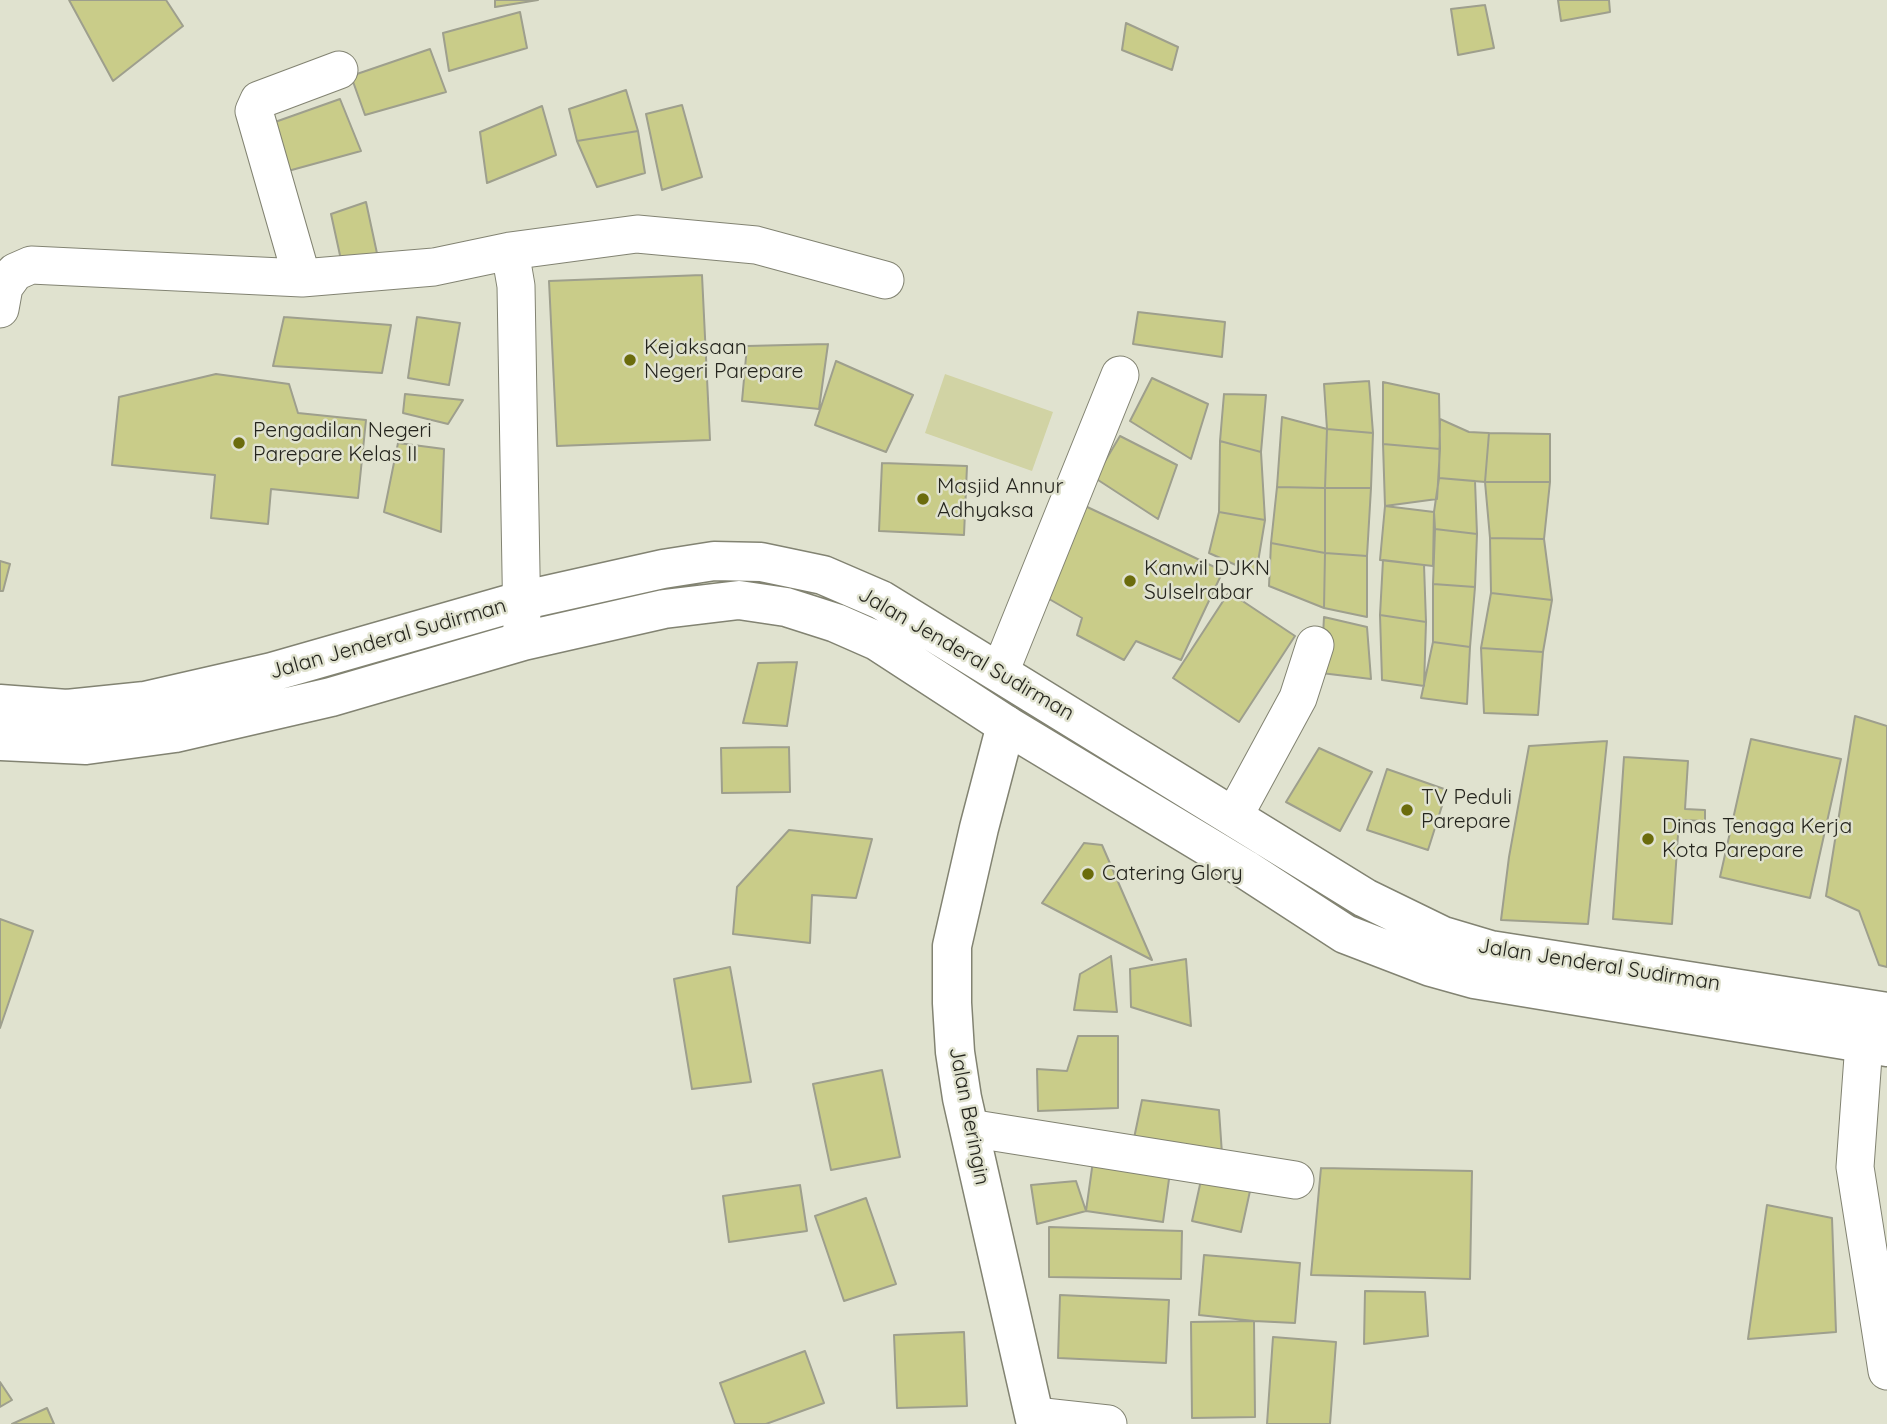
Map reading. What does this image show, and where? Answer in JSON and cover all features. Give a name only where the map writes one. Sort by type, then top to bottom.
[{"type":"main road","name":"Jalan Jenderal Sudirman","points":[[1,722],[67,709],[145,701],[272,672],[520,601],[663,569],[714,561],[761,562],[823,575],[881,600],[1365,898],[1474,979],[1876,1045]]},
{"type":"main road","name":"Jalan Jenderal Sudirman","points":[[1,722],[86,745],[175,733],[331,697],[523,641],[664,609],[738,600],[786,607],[836,623],[877,641],[1006,725],[1245,869],[1345,934],[1437,951],[1490,950],[1887,1012]]},
{"type":"main road","name":"Jalan Beringin","points":[[1008,677],[1006,725],[979,828],[953,946],[952,1003],[955,1052],[969,1128],[1036,1420]]},
{"type":"street","points":[[302,278],[254,111],[259,100],[339,70]]},
{"type":"street","points":[[0,309],[4,287],[15,272],[31,265],[302,278],[434,267],[510,251],[637,234],[756,244],[885,281]]},
{"type":"street","points":[[510,251],[516,286],[520,601],[523,641]]},
{"type":"street","points":[[1008,677],[1120,375]]},
{"type":"street","points":[[1234,816],[1298,698],[1315,645]]},
{"type":"street","points":[[1876,1045],[1855,1167],[1887,1371]]},
{"type":"street","points":[[969,1128],[1295,1180]]},
{"type":"street","points":[[1036,1420],[1108,1424]]},
{"type":"green space","points":[[945,374],[1053,412],[1032,471],[925,433]]},
{"type":"building","points":[[69,0],[166,0],[183,26],[113,81]]},
{"type":"building","points":[[495,0],[538,0],[495,7]]},
{"type":"building","points":[[1558,0],[1609,0],[1610,12],[1561,21]]},
{"type":"building","points":[[1485,5],[1494,48],[1458,55],[1451,9]]},
{"type":"building","points":[[520,12],[527,48],[449,71],[443,33]]},
{"type":"building","points":[[1126,23],[1178,47],[1172,70],[1122,50]]},
{"type":"building","points":[[430,49],[446,92],[365,115],[351,76]]},
{"type":"building","points":[[626,90],[638,131],[577,141],[569,109]]},
{"type":"building","points":[[340,99],[361,151],[288,171],[275,122]]},
{"type":"building","points":[[682,105],[702,177],[662,190],[646,114]]},
{"type":"building","points":[[542,106],[556,155],[487,183],[480,132]]},
{"type":"building","points":[[638,131],[645,173],[597,187],[577,141]]},
{"type":"building","points":[[366,202],[378,258],[343,269],[331,214]]},
{"type":"building","name":"Kejaksaan Negeri Parepare","points":[[702,275],[710,440],[557,446],[549,281]]},
{"type":"building","points":[[1138,312],[1225,322],[1222,357],[1133,344]]},
{"type":"building","points":[[284,317],[391,325],[382,373],[273,366]]},
{"type":"building","points":[[417,317],[460,323],[449,385],[408,378]]},
{"type":"building","points":[[828,344],[819,409],[742,401],[747,346]]},
{"type":"building","points":[[836,361],[913,395],[886,452],[815,425]]},
{"type":"building","name":"Pengadilan Negeri Parepare Kelas II","points":[[216,374],[289,384],[298,413],[366,420],[358,498],[271,489],[268,524],[211,518],[215,475],[112,465],[119,397]]},
{"type":"building","points":[[1152,378],[1208,404],[1191,459],[1130,421]]},
{"type":"building","points":[[1369,381],[1373,433],[1327,429],[1324,384]]},
{"type":"building","points":[[1383,382],[1439,394],[1440,449],[1383,444]]},
{"type":"building","points":[[405,394],[463,400],[448,424],[403,413]]},
{"type":"building","points":[[1224,394],[1266,395],[1261,452],[1220,441]]},
{"type":"building","points":[[1282,417],[1327,429],[1325,488],[1277,487]]},
{"type":"building","points":[[1440,419],[1469,432],[1489,433],[1485,482],[1439,478]]},
{"type":"building","points":[[1327,429],[1373,433],[1371,488],[1325,488]]},
{"type":"building","points":[[1489,433],[1550,434],[1550,482],[1485,482]]},
{"type":"building","points":[[1120,436],[1177,465],[1158,519],[1095,478]]},
{"type":"building","points":[[1220,441],[1261,452],[1265,520],[1219,512]]},
{"type":"building","points":[[398,443],[444,449],[441,532],[384,512]]},
{"type":"building","points":[[1383,444],[1440,449],[1437,499],[1385,506]]},
{"type":"building","name":"Masjid Annur Adhyaksa","points":[[882,463],[967,466],[964,535],[879,531]]},
{"type":"building","points":[[1439,478],[1475,481],[1477,534],[1435,529],[1434,512]]},
{"type":"building","points":[[1485,482],[1550,482],[1544,539],[1490,538]]},
{"type":"building","points":[[1277,487],[1325,488],[1325,553],[1271,543]]},
{"type":"building","points":[[1325,488],[1371,488],[1367,556],[1325,553]]},
{"type":"building","name":"Kanwil DJKN Sulselrabar","points":[[1083,505],[1223,571],[1181,660],[1136,641],[1124,660],[1077,635],[1082,618],[1037,592]]},
{"type":"building","points":[[1385,506],[1434,512],[1433,566],[1380,560]]},
{"type":"building","points":[[1219,512],[1265,520],[1256,574],[1209,553]]},
{"type":"building","points":[[1435,529],[1477,534],[1475,587],[1433,584]]},
{"type":"building","points":[[1490,538],[1544,539],[1552,600],[1491,593]]},
{"type":"building","points":[[1271,543],[1325,553],[1324,608],[1269,586]]},
{"type":"building","points":[[1325,553],[1367,556],[1367,617],[1324,608]]},
{"type":"building","points":[[1383,560],[1424,565],[1426,622],[1380,615]]},
{"type":"building","points":[[0,561],[10,564],[3,591],[0,591]]},
{"type":"building","points":[[1433,584],[1475,587],[1470,647],[1433,642]]},
{"type":"building","points":[[1229,592],[1295,636],[1239,722],[1173,678]]},
{"type":"building","points":[[1491,593],[1552,600],[1543,652],[1481,648]]},
{"type":"building","points":[[1380,615],[1426,622],[1424,686],[1382,680]]},
{"type":"building","points":[[1324,617],[1367,627],[1371,679],[1321,673]]},
{"type":"building","points":[[1433,642],[1470,647],[1467,704],[1421,698]]},
{"type":"building","points":[[1481,648],[1543,652],[1538,715],[1484,713]]},
{"type":"building","points":[[797,662],[787,726],[743,723],[758,663]]},
{"type":"building","points":[[1855,716],[1887,726],[1887,967],[1879,965],[1859,911],[1826,896]]},
{"type":"building","name":"Dinas Tenaga Kerja Kota Parepare","points":[[1751,739],[1841,759],[1810,898],[1720,877]]},
{"type":"building","points":[[1607,741],[1588,924],[1501,920],[1509,857],[1529,746]]},
{"type":"building","points":[[789,747],[790,792],[722,793],[721,748]]},
{"type":"building","points":[[1319,748],[1372,772],[1340,831],[1286,802]]},
{"type":"building","name":"Dinas Tenaga Kerja Kota Parepare","points":[[1624,757],[1688,761],[1685,809],[1705,810],[1705,821],[1679,820],[1672,924],[1613,919]]},
{"type":"building","name":"TV Peduli Parepare","points":[[1387,769],[1447,790],[1428,850],[1367,830]]},
{"type":"building","points":[[789,830],[872,839],[856,898],[812,895],[810,943],[733,934],[737,887]]},
{"type":"building","name":"Catering Glory","points":[[1084,843],[1102,845],[1152,960],[1042,903]]},
{"type":"building","points":[[0,919],[33,931],[0,1028]]},
{"type":"building","points":[[1111,956],[1117,1012],[1074,1010],[1080,974]]},
{"type":"building","points":[[1186,959],[1191,1026],[1131,1007],[1130,969]]},
{"type":"building","points":[[730,967],[751,1082],[692,1089],[674,979]]},
{"type":"building","points":[[1078,1036],[1118,1036],[1118,1108],[1038,1111],[1037,1069],[1067,1071]]},
{"type":"building","points":[[882,1070],[900,1157],[831,1170],[813,1084]]},
{"type":"building","points":[[1142,1100],[1219,1110],[1222,1154],[1133,1143]]},
{"type":"building","points":[[1093,1161],[1170,1172],[1163,1222],[1086,1211]]},
{"type":"building","points":[[1321,1168],[1472,1171],[1470,1279],[1311,1275]]},
{"type":"building","points":[[1201,1180],[1250,1191],[1241,1232],[1192,1221]]},
{"type":"building","points":[[1076,1181],[1086,1211],[1037,1224],[1031,1185]]},
{"type":"building","points":[[800,1185],[807,1231],[729,1242],[723,1196]]},
{"type":"building","points":[[866,1198],[896,1284],[844,1301],[815,1216]]},
{"type":"building","points":[[1767,1205],[1832,1218],[1836,1332],[1748,1339]]},
{"type":"building","points":[[1049,1227],[1182,1231],[1181,1279],[1049,1277]]},
{"type":"building","points":[[1204,1255],[1300,1263],[1295,1323],[1199,1315]]},
{"type":"building","points":[[1365,1291],[1425,1292],[1428,1336],[1364,1344]]},
{"type":"building","points":[[1060,1295],[1169,1300],[1166,1363],[1058,1358]]},
{"type":"building","points":[[1254,1321],[1255,1417],[1192,1418],[1191,1322]]},
{"type":"building","points":[[964,1332],[967,1406],[897,1408],[894,1335]]},
{"type":"building","points":[[1273,1337],[1336,1342],[1330,1424],[1267,1424]]},
{"type":"building","points":[[805,1351],[824,1403],[766,1424],[735,1424],[720,1383]]},
{"type":"building","points":[[0,1382],[12,1400],[0,1407]]},
{"type":"building","points":[[47,1408],[54,1424],[12,1424]]},
{"type":"place","name":"Kejaksaan Negeri Parepare","points":[[630,360]]},
{"type":"place","name":"Pengadilan Negeri Parepare Kelas II","points":[[239,443]]},
{"type":"place","name":"Masjid Annur Adhyaksa","points":[[923,499]]},
{"type":"place","name":"Kanwil DJKN Sulselrabar","points":[[1130,581]]},
{"type":"place","name":"TV Peduli Parepare","points":[[1407,810]]},
{"type":"place","name":"Dinas Tenaga Kerja Kota Parepare","points":[[1648,839]]},
{"type":"place","name":"Catering Glory","points":[[1088,874]]}]
